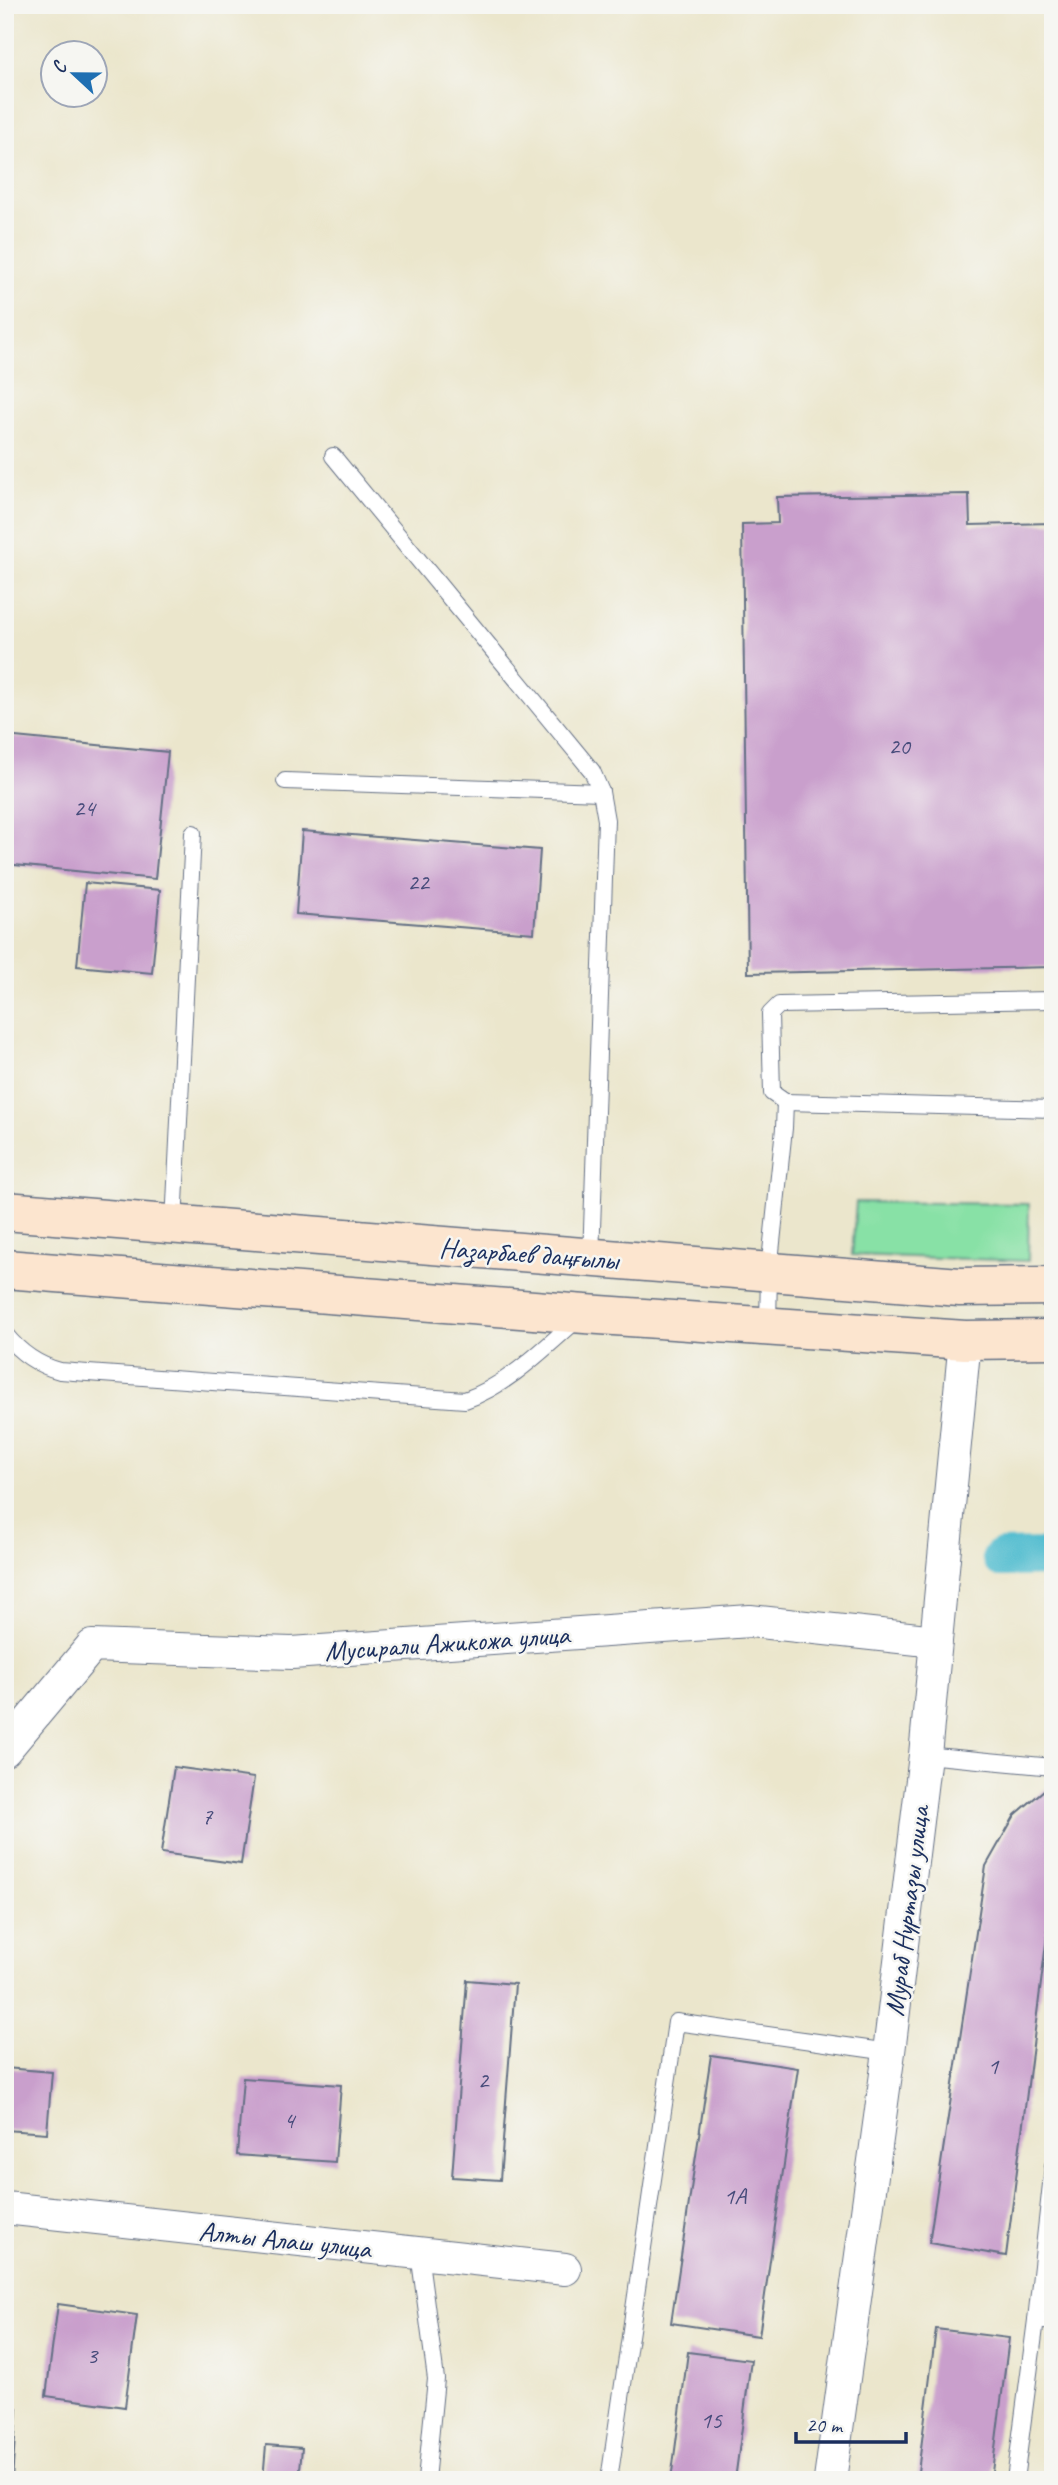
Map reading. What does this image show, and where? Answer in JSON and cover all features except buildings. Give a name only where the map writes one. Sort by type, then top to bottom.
[{"type":"main road","name":"Назарбаев даңғылы","points":[[5,1211],[960,1287],[1053,1286]]},
{"type":"main road","points":[[585,1314],[591,1258]]},
{"type":"main road","name":"Назарбаев даңғылы","points":[[5,1269],[965,1340],[1053,1339]]},
{"type":"street","name":"Мураб Нуртазы улица","points":[[830,2480],[889,2052],[925,1755],[965,1340]]},
{"type":"street","name":"Мусирали Ажикожа улица","points":[[5,1751],[92,1646],[292,1653],[750,1621],[936,1641]]},
{"type":"street","name":"Алты Алаш улица","points":[[5,2208],[565,2269]]},
{"type":"lane","points":[[333,456],[592,771],[601,792],[606,820],[591,1258]]},
{"type":"lane","points":[[285,781],[601,792]]},
{"type":"lane","points":[[174,1224],[193,833]]},
{"type":"lane","points":[[1053,1000],[779,1005],[770,1014],[772,1093],[785,1102],[1053,1109]]},
{"type":"lane","points":[[768,1326],[769,1271],[785,1128],[785,1102]]},
{"type":"lane","points":[[5,1334],[29,1359],[43,1367],[60,1371],[465,1400],[504,1382],[585,1314]]},
{"type":"lane","points":[[925,1755],[1053,1767]]},
{"type":"lane","points":[[609,2480],[676,2022],[889,2052]]},
{"type":"lane","points":[[1015,2480],[1053,2166]]},
{"type":"lane","points":[[419,2253],[436,2379],[426,2480]]},
{"type":"lane","points":[[1036,2319],[1053,2322]]},
{"type":"green space","points":[[856,1202],[1029,1204],[1028,1261],[852,1255]]},
{"type":"waterway","points":[[1001,1558],[1053,1557]]}]
